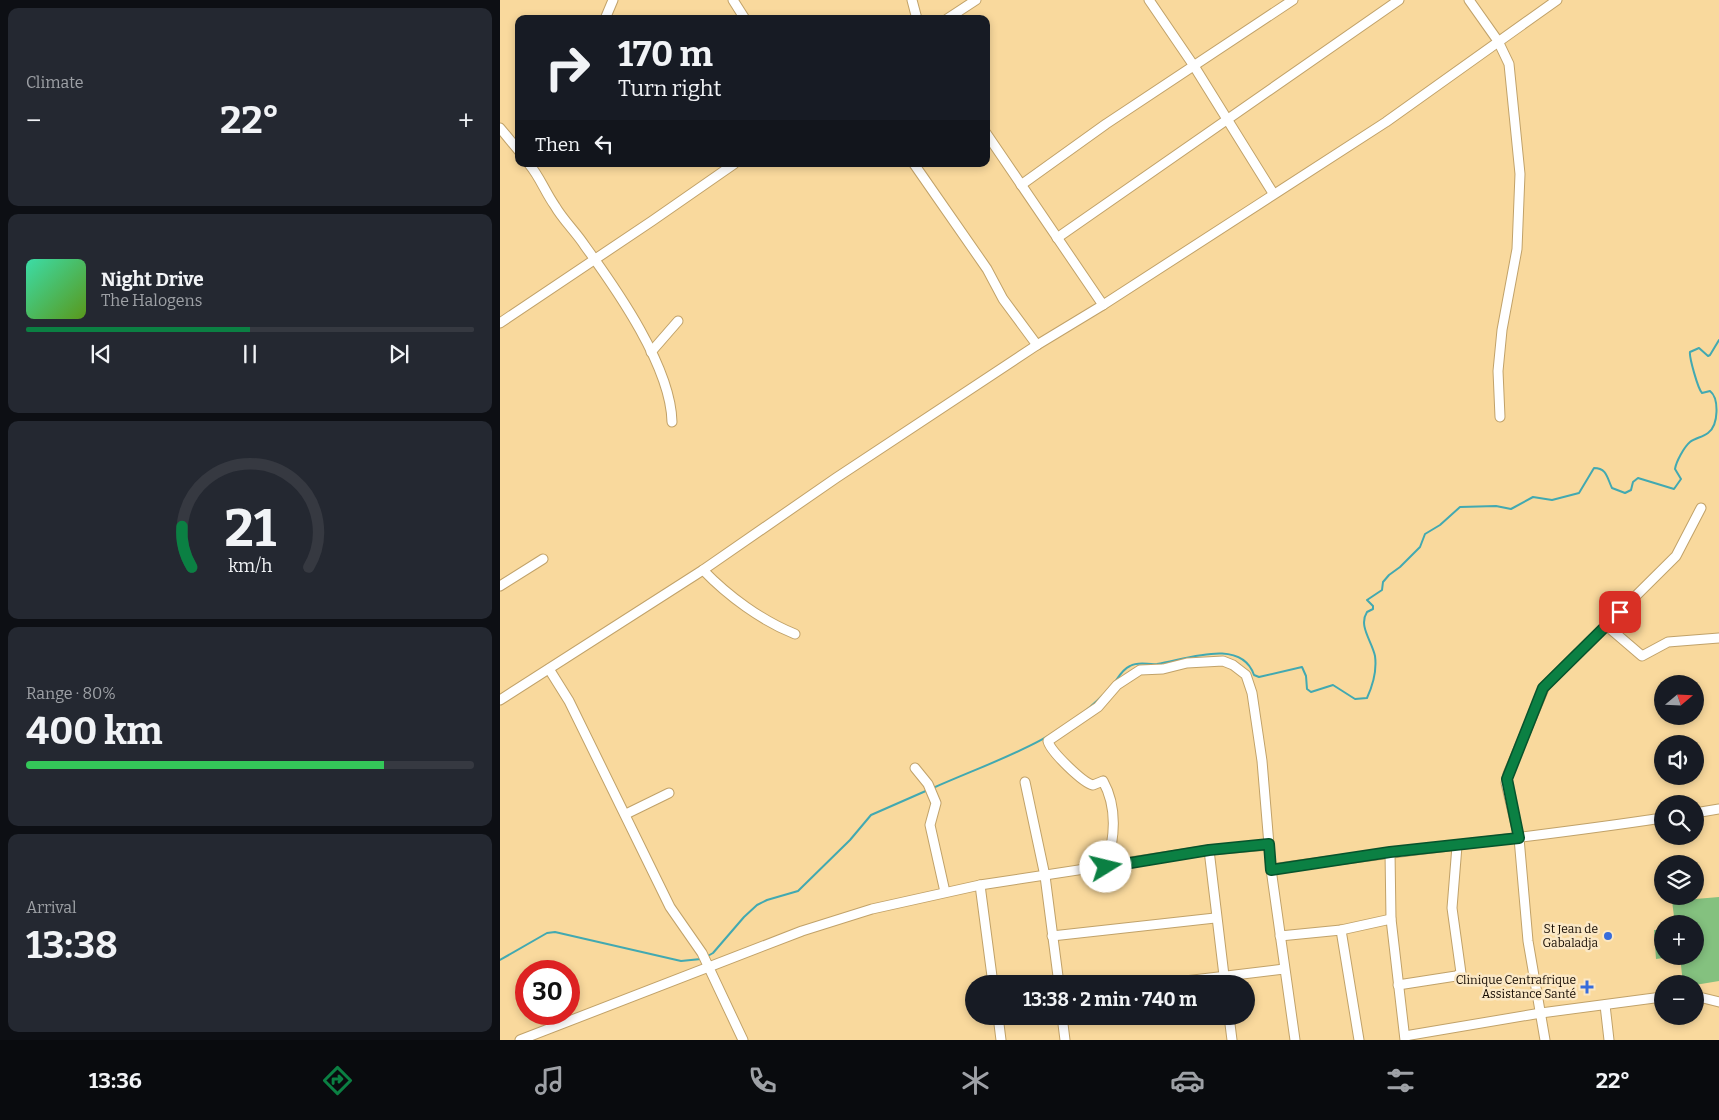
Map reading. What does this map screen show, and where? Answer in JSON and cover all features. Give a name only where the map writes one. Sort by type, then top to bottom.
[{"type":"street","points":[[607,15],[613,0]]},
{"type":"street","points":[[733,0],[742,15]]},
{"type":"street","points":[[912,0],[916,15]]},
{"type":"street","points":[[953,15],[976,0]]},
{"type":"street","points":[[1149,0],[1194,66],[1273,193]]},
{"type":"street","points":[[1021,185],[1106,124],[1294,0]]},
{"type":"street","points":[[1057,238],[1399,0]]},
{"type":"street","points":[[1469,0],[1498,41],[1510,68],[1520,174],[1517,249],[1502,330],[1498,371],[1500,417]]},
{"type":"street","points":[[500,700],[703,570],[836,478],[1037,345],[1103,305],[1273,193],[1386,122],[1557,0]]},
{"type":"street","points":[[500,128],[515,146]]},
{"type":"street","points":[[990,139],[1103,305]]},
{"type":"street","points":[[532,167],[539,176],[555,207],[621,297],[651,352],[665,385],[672,410],[672,422]]},
{"type":"street","points":[[500,323],[730,167]]},
{"type":"street","points":[[916,167],[985,265],[1003,299],[1037,345]]},
{"type":"street","points":[[651,352],[678,321]]},
{"type":"street","points":[[1545,1040],[1528,941],[1519,838],[1507,779],[1543,688],[1608,626],[1678,554],[1701,508]]},
{"type":"street","points":[[500,586],[542,559]]},
{"type":"street","points":[[703,570],[717,585],[769,622],[795,634]]},
{"type":"street","points":[[1608,626],[1642,656],[1668,642],[1719,638]]},
{"type":"street","points":[[1106,867],[1115,828],[1107,789],[1103,782],[1093,785],[1083,780],[1053,750],[1048,741],[1098,707],[1117,685],[1135,672],[1187,663],[1223,661],[1233,665],[1249,680],[1263,768],[1271,870],[1295,1040]]},
{"type":"street","points":[[549,669],[570,701],[611,790],[626,814],[670,907],[702,953],[743,1040]]},
{"type":"street","points":[[914,768],[928,784],[936,803],[930,825],[945,892]]},
{"type":"street","points":[[1024,782],[1045,876],[1058,975]]},
{"type":"street","points":[[626,814],[668,793]]},
{"type":"street","points":[[1704,812],[1719,809]]},
{"type":"street","points":[[1271,870],[1390,852],[1457,846],[1654,819]]},
{"type":"street","points":[[520,1040],[708,965],[866,911],[980,885],[1209,850],[1269,844]]},
{"type":"street","points":[[1398,985],[1456,976],[1461,973],[1452,908],[1457,846]]},
{"type":"street","points":[[1209,850],[1223,975]]},
{"type":"street","points":[[1390,852],[1391,919],[1405,1038],[1541,1013],[1654,998]]},
{"type":"street","points":[[980,885],[992,975]]},
{"type":"street","points":[[1052,936],[1216,918]]},
{"type":"street","points":[[1280,936],[1341,930],[1391,919]]},
{"type":"street","points":[[1341,930],[1359,1040]]},
{"type":"street","points":[[1251,975],[1284,969]]},
{"type":"street","points":[[1704,998],[1719,1002]]},
{"type":"street","points":[[1605,1005],[1609,1040]]},
{"type":"street","points":[[999,1025],[1001,1040]]},
{"type":"street","points":[[1063,1025],[1065,1040]]},
{"type":"street","points":[[1230,1025],[1232,1040]]},
{"type":"green space","points":[[1719,897],[1719,981],[1704,984],[1704,975],[1682,975],[1681,965],[1704,965],[1704,915],[1674,915],[1673,905],[1704,905],[1704,898]]},
{"type":"waterway","points":[[1115,682],[1128,667],[1140,663],[1157,664],[1197,656],[1225,654],[1237,657],[1247,663],[1254,675],[1259,677],[1302,667],[1306,676],[1307,689],[1311,692],[1333,685],[1355,699],[1367,698],[1374,678],[1375,667],[1375,656],[1366,634],[1364,623],[1367,612],[1373,609],[1373,606],[1367,600],[1382,590],[1383,582],[1389,575],[1420,547],[1425,534],[1440,525],[1460,507],[1496,506],[1511,509],[1533,497],[1552,500],[1579,493],[1594,468],[1604,472],[1612,488],[1625,493],[1631,490],[1633,482],[1638,478],[1674,489],[1681,479],[1675,469],[1683,451],[1694,439],[1708,433],[1712,429],[1716,418],[1715,399],[1710,391],[1702,393],[1700,390],[1692,366],[1690,352],[1699,348],[1708,356],[1719,340]]},
{"type":"waterway","points":[[933,788],[1000,760],[1044,738],[1065,726],[1103,695]]},
{"type":"waterway","points":[[706,957],[713,953],[757,905],[767,900],[798,891],[850,840],[871,815],[928,790]]},
{"type":"waterway","points":[[500,960],[547,933],[555,932],[681,961],[701,959]]},
{"type":"place","name":"St Jean de Gabaladja","points":[[1608,936]]},
{"type":"place","name":"Clinique Centrafrique Assistance Santé","points":[[1587,987]]},
{"type":"route","points":[[1106,867],[1209,850],[1269,844],[1271,870],[1390,852],[1519,838],[1506,783],[1543,688],[1608,626],[1620,612]]}]
